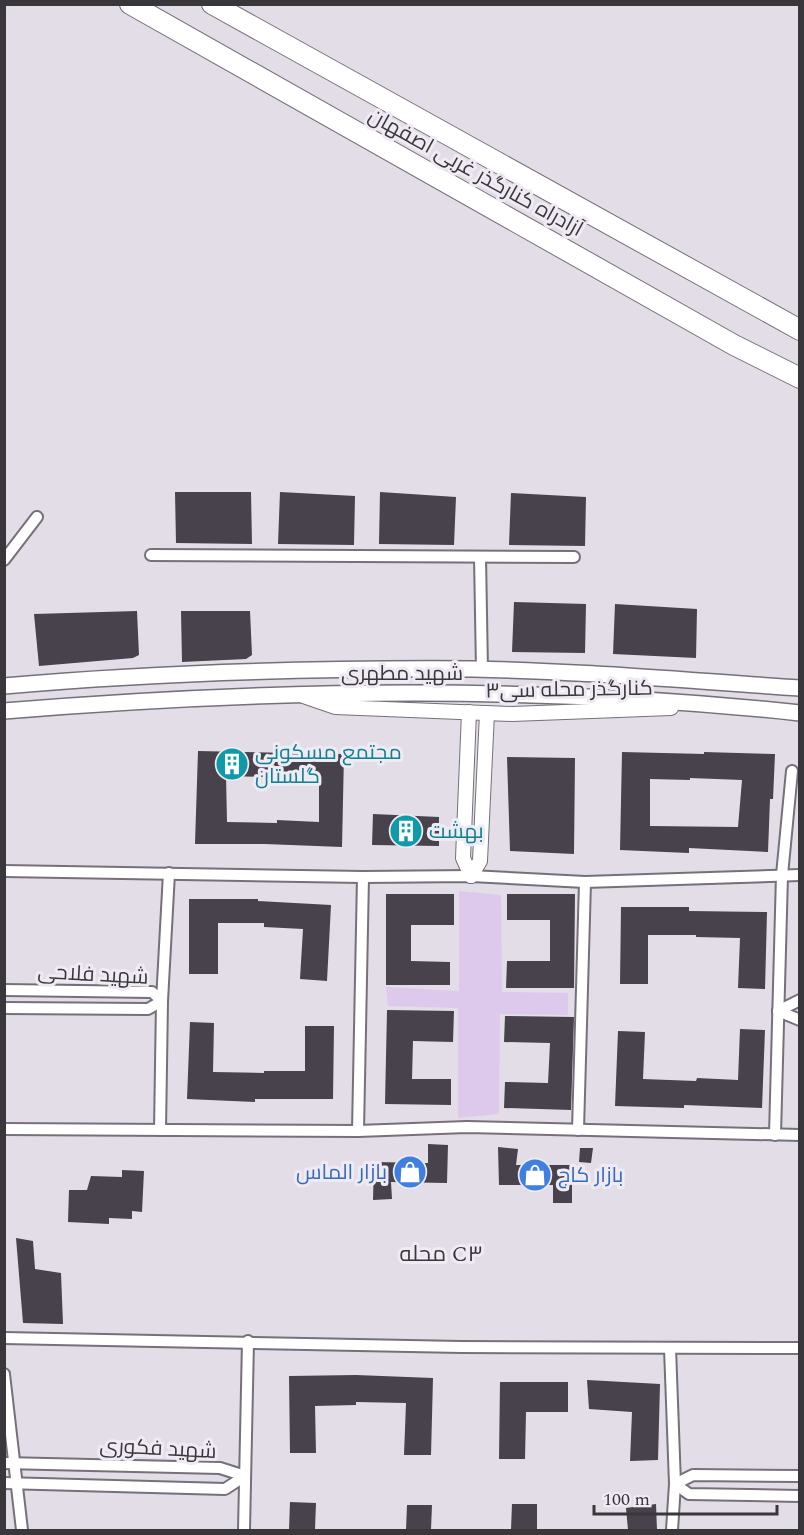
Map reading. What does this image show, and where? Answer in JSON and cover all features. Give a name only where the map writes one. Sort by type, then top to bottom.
[{"type":"highway","name":"آزادراه کنارگذر غربی اصفهان","points":[[130,4],[734,345],[800,378]]},
{"type":"highway","name":"آزادراه کنارگذر غربی اصفهان","points":[[212,4],[800,330]]},
{"type":"highway","points":[[734,345],[800,388]]},
{"type":"main road","name":"شهید مطهری","points":[[4,686],[75,680],[272,671],[482,670],[588,674],[800,688]]},
{"type":"main road","name":"شهید مطهری","points":[[4,711],[81,705],[301,695],[463,693],[696,702],[800,713]]},
{"type":"street","points":[[4,560],[37,517]]},
{"type":"street","points":[[151,555],[574,557]]},
{"type":"street","points":[[480,557],[482,670]]},
{"type":"street","name":"کنارگذر محله سی۳","points":[[301,695],[335,707],[487,713],[671,708],[696,702]]},
{"type":"street","points":[[469,712],[463,858],[471,876]]},
{"type":"street","points":[[471,876],[480,861],[487,713]]},
{"type":"street","points":[[468,737],[475,731],[480,732],[486,740]]},
{"type":"street","points":[[775,1135],[782,875],[792,771]]},
{"type":"street","points":[[4,871],[363,877],[471,876],[585,882],[800,875]]},
{"type":"street","points":[[160,1130],[162,1001],[169,873]]},
{"type":"street","points":[[358,1131],[363,877]]},
{"type":"street","points":[[578,1130],[585,882]]},
{"type":"street","name":"شهید فلاحی","points":[[4,990],[152,992],[162,1001],[147,1009],[4,1008]]},
{"type":"street","points":[[778,1011],[800,1000]]},
{"type":"street","points":[[778,1011],[800,1020]]},
{"type":"street","points":[[4,1129],[358,1131],[467,1127],[800,1135]]},
{"type":"street","points":[[4,1338],[248,1341],[461,1347],[800,1348]]},
{"type":"street","points":[[244,1530],[248,1341]]},
{"type":"street","points":[[670,1348],[675,1484],[672,1530]]},
{"type":"street","points":[[4,1374],[10,1483],[22,1530]]},
{"type":"street","name":"شهید فکوری","points":[[9,1462],[220,1468],[245,1476]]},
{"type":"street","points":[[675,1484],[693,1475],[800,1476]]},
{"type":"street","name":"شهید فکوری","points":[[10,1483],[225,1489],[245,1476]]},
{"type":"street","points":[[675,1484],[689,1494],[800,1496]]},
{"type":"shaded area","points":[[459,891],[501,895],[502,992],[568,993],[568,1015],[500,1014],[499,1114],[458,1118],[458,1008],[388,1006],[386,987],[459,991]]},
{"type":"building","points":[[175,492],[251,492],[252,544],[176,543]]},
{"type":"building","points":[[280,492],[355,496],[354,545],[278,544]]},
{"type":"building","points":[[380,492],[456,497],[454,545],[379,544]]},
{"type":"building","points":[[511,493],[586,497],[585,546],[509,545]]},
{"type":"building","points":[[514,602],[586,604],[585,653],[512,652]]},
{"type":"building","points":[[615,604],[697,609],[696,658],[613,654]]},
{"type":"building","points":[[137,611],[139,655],[133,658],[39,666],[34,614]]},
{"type":"building","points":[[181,611],[250,611],[252,655],[246,659],[182,662]]},
{"type":"building","points":[[198,751],[344,754],[342,847],[195,844]],"holes":[[[226,776],[319,776],[319,822],[277,820],[277,823],[227,822]]]},
{"type":"building","points":[[622,752],[775,754],[768,852],[689,848],[689,853],[620,850]],"holes":[[[650,779],[742,780],[738,827],[650,826]]]},
{"type":"building","points":[[507,757],[575,758],[574,854],[510,851]]},
{"type":"building","name":"بهشت","points":[[373,814],[439,817],[439,846],[372,845]]},
{"type":"building","points":[[386,894],[454,894],[454,925],[411,925],[411,961],[450,962],[450,985],[386,985]]},
{"type":"building","points":[[507,894],[575,894],[574,988],[506,988],[507,961],[550,961],[550,920],[507,920]]},
{"type":"building","points":[[189,899],[258,899],[258,901],[331,905],[327,981],[300,979],[303,929],[264,927],[264,923],[218,923],[218,974],[189,974]]},
{"type":"building","points":[[621,907],[689,907],[689,911],[767,912],[765,989],[738,988],[740,938],[696,937],[696,935],[648,935],[648,984],[620,984]]},
{"type":"building","points":[[387,1010],[454,1011],[453,1042],[413,1041],[412,1079],[451,1079],[451,1105],[385,1104]]},
{"type":"building","points":[[505,1016],[574,1017],[571,1110],[504,1108],[505,1082],[548,1083],[550,1043],[504,1042]]},
{"type":"building","points":[[190,1022],[214,1023],[213,1072],[305,1071],[305,1026],[334,1026],[333,1099],[255,1099],[255,1102],[187,1099]]},
{"type":"building","points":[[740,1029],[765,1030],[762,1108],[684,1105],[684,1108],[615,1106],[618,1031],[645,1032],[643,1079],[696,1081],[697,1078],[738,1080]]},
{"type":"building","name":"بازار الماس","points":[[428,1144],[448,1145],[447,1183],[391,1182],[392,1199],[373,1200],[374,1162],[428,1163]]},
{"type":"building","name":"بازار کاج","points":[[498,1147],[518,1149],[516,1165],[572,1165],[572,1203],[553,1203],[553,1185],[499,1185]]},
{"type":"building","points":[[580,1148],[593,1148],[591,1163],[579,1162]]},
{"type":"building","points":[[122,1170],[144,1171],[142,1212],[132,1211],[132,1219],[109,1218],[109,1224],[68,1222],[69,1190],[87,1190],[91,1176],[122,1177]]},
{"type":"building","points":[[16,1238],[33,1241],[35,1269],[61,1273],[63,1324],[23,1323]]},
{"type":"building","points":[[356,1375],[433,1378],[431,1455],[404,1455],[406,1403],[356,1402],[356,1405],[315,1406],[316,1453],[290,1453],[289,1376]]},
{"type":"building","points":[[587,1380],[660,1384],[658,1460],[630,1461],[632,1412],[589,1409]]},
{"type":"building","points":[[500,1382],[568,1382],[568,1412],[526,1412],[525,1459],[499,1459]]},
{"type":"building","points":[[290,1502],[316,1503],[315,1530],[289,1530]]},
{"type":"building","points":[[512,1504],[537,1504],[537,1530],[511,1530]]},
{"type":"building","points":[[656,1504],[657,1530],[628,1530],[626,1508]]},
{"type":"building","points":[[407,1505],[432,1505],[431,1530],[406,1530]]},
{"type":"place","name":"مجتمع مسکونی گلستان","points":[[232,764]]},
{"type":"place","name":"بهشت","points":[[406,831]]},
{"type":"place","name":"بازار الماس","points":[[410,1172]]},
{"type":"place","name":"بازار کاج","points":[[535,1175]]},
{"type":"district","name":"محله C۳","points":[[441,1253]]}]
